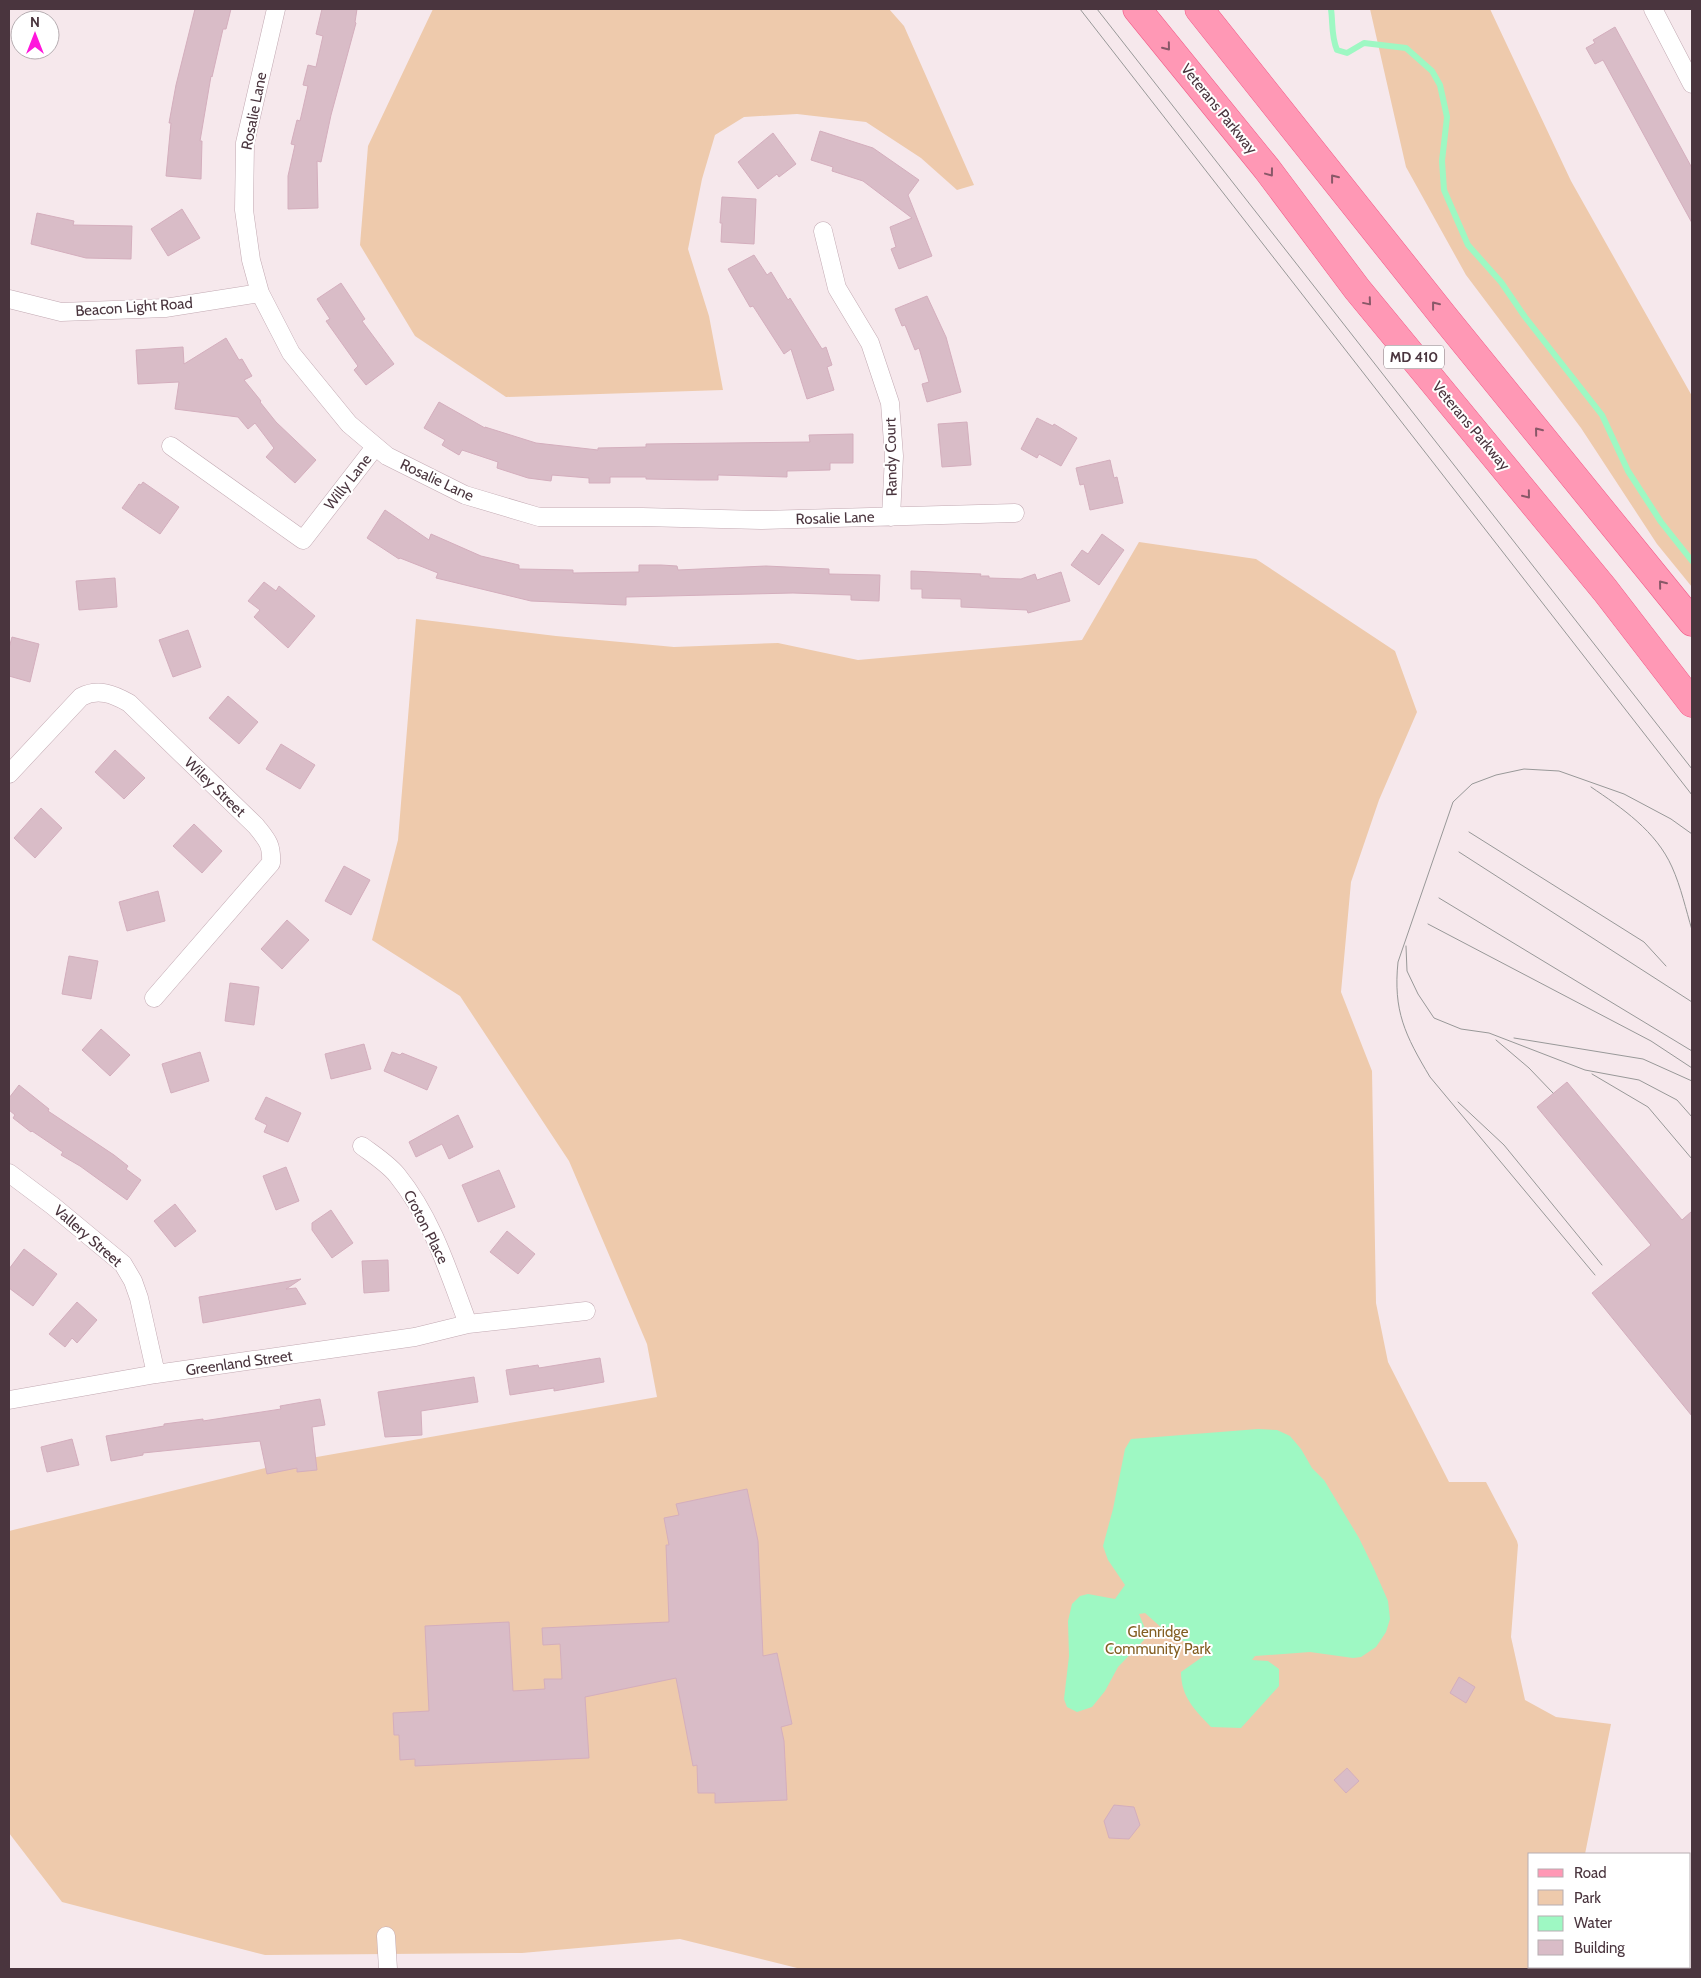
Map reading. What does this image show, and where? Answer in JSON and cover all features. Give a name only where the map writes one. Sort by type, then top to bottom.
[{"type":"main road","name":"Veterans Parkway","points":[[1137,9],[1267,169],[1357,289],[1599,582],[1692,703]]},
{"type":"main road","name":"MD 410","points":[[1199,9],[1445,318],[1692,622]]},
{"type":"street","name":"Rosalie Lane","points":[[276,9],[245,143],[244,210],[251,260],[260,293],[291,352],[349,424],[387,456],[465,495],[539,517],[761,520],[1015,513]]},
{"type":"street","points":[[1653,9],[1692,84]]},
{"type":"street","name":"Randy Court","points":[[822,231],[837,288],[870,343],[890,403],[894,456],[891,516]]},
{"type":"street","name":"Beacon Light Road","points":[[9,300],[61,312],[165,308],[260,293]]},
{"type":"street","name":"Willy Lane","points":[[171,446],[304,540],[375,447]]},
{"type":"street","name":"Wiley Street","points":[[9,774],[81,697],[90,692],[102,692],[129,703],[256,826],[268,840],[272,849],[271,863],[154,998]]},
{"type":"street","name":"Croton Place","points":[[362,1146],[396,1174],[414,1199],[434,1237],[468,1324]]},
{"type":"street","name":"Vallery Street","points":[[9,1173],[53,1206],[123,1264],[133,1281],[139,1298],[156,1374]]},
{"type":"street","name":"Greenland Street","points":[[9,1400],[156,1374],[415,1337],[468,1324],[586,1311]]},
{"type":"street","points":[[386,1936],[388,1969]]},
{"type":"green space","points":[[433,9],[889,9],[904,26],[974,185],[957,190],[921,158],[866,122],[797,114],[744,117],[715,135],[702,179],[688,249],[709,316],[723,390],[506,397],[415,336],[360,245],[368,146]]},
{"type":"green space","points":[[1370,9],[1490,9],[1571,181],[1692,396],[1692,587],[1657,544],[1581,428],[1466,275],[1406,167]]},
{"type":"green space","name":"Glenridge Community Park","points":[[1139,542],[1256,559],[1395,651],[1417,712],[1379,800],[1351,882],[1341,992],[1372,1071],[1376,1303],[1388,1362],[1449,1482],[1486,1482],[1517,1541],[1511,1637],[1525,1700],[1556,1717],[1611,1724],[1585,1853],[1528,1853],[1528,1968],[1563,1969],[801,1969],[680,1939],[522,1953],[265,1955],[62,1902],[9,1833],[9,1531],[294,1461],[657,1397],[647,1344],[569,1161],[460,996],[372,940],[398,840],[416,619],[556,636],[674,647],[778,643],[858,660],[1082,640]]},
{"type":"water","points":[[1258,1429],[1277,1430],[1290,1436],[1301,1449],[1312,1468],[1324,1480],[1359,1538],[1388,1601],[1390,1619],[1386,1632],[1376,1647],[1361,1657],[1353,1658],[1310,1652],[1255,1656],[1252,1660],[1268,1661],[1279,1669],[1279,1686],[1241,1728],[1211,1727],[1194,1709],[1186,1696],[1183,1689],[1181,1672],[1208,1653],[1206,1648],[1173,1638],[1145,1613],[1139,1614],[1146,1631],[1144,1640],[1118,1667],[1105,1691],[1092,1707],[1077,1712],[1067,1707],[1064,1699],[1069,1656],[1068,1621],[1072,1604],[1080,1596],[1088,1594],[1115,1599],[1125,1585],[1108,1560],[1103,1546],[1113,1509],[1125,1449],[1131,1439]]},
{"type":"building","points":[[195,9],[231,9],[226,29],[223,29],[211,76],[200,141],[202,141],[201,179],[166,176],[171,123],[169,123],[176,85]]},
{"type":"building","points":[[322,9],[357,9],[356,23],[331,115],[321,162],[317,161],[318,208],[288,209],[288,176],[295,145],[291,144],[297,120],[300,121],[308,86],[303,85],[308,65],[316,67],[323,36],[316,34]]},
{"type":"building","points":[[1615,27],[1692,168],[1692,223],[1603,60],[1595,64],[1586,48],[1595,43],[1593,40]]},
{"type":"building","points":[[820,131],[873,148],[919,180],[908,195],[932,256],[899,269],[891,249],[896,247],[890,227],[912,218],[863,181],[832,171],[833,167],[811,160]]},
{"type":"building","points":[[773,133],[796,164],[779,177],[777,174],[758,189],[738,162]]},
{"type":"building","points":[[722,197],[756,199],[754,244],[721,242]]},
{"type":"building","points":[[182,209],[200,238],[168,256],[151,229]]},
{"type":"building","points":[[37,213],[74,221],[73,225],[132,226],[131,259],[86,258],[31,244]]},
{"type":"building","points":[[754,255],[767,275],[771,272],[788,300],[790,298],[822,349],[826,347],[832,365],[827,367],[834,390],[807,399],[791,349],[784,354],[753,306],[750,307],[728,269]]},
{"type":"building","points":[[341,283],[365,319],[362,321],[394,364],[366,385],[354,370],[358,366],[326,321],[330,319],[317,299]]},
{"type":"building","points":[[927,296],[946,337],[961,392],[927,402],[922,384],[929,382],[919,348],[915,350],[905,325],[902,326],[895,309]]},
{"type":"building","points":[[226,338],[239,360],[242,359],[252,376],[244,380],[260,402],[276,422],[316,460],[295,483],[266,457],[274,448],[255,423],[248,429],[238,417],[175,409],[179,382],[138,384],[136,350],[183,347],[184,364]]},
{"type":"building","points":[[439,402],[485,428],[536,443],[598,450],[598,448],[646,447],[646,444],[810,442],[809,435],[853,434],[853,463],[830,463],[830,470],[787,471],[787,477],[718,475],[718,480],[699,480],[610,477],[610,483],[589,483],[589,478],[552,475],[551,481],[528,478],[497,468],[498,462],[462,450],[459,455],[442,445],[445,440],[424,428]]},
{"type":"building","points":[[1037,418],[1053,426],[1054,424],[1077,438],[1061,466],[1039,454],[1037,458],[1021,449]]},
{"type":"building","points":[[967,422],[971,465],[942,467],[938,424]]},
{"type":"building","points":[[1110,460],[1114,478],[1117,477],[1123,503],[1090,510],[1084,484],[1080,485],[1076,468]]},
{"type":"building","points":[[143,482],[179,507],[160,534],[122,508],[139,484],[141,485]]},
{"type":"building","points":[[385,510],[429,540],[431,534],[481,556],[519,565],[519,569],[573,570],[573,573],[639,572],[639,565],[661,565],[677,566],[678,570],[766,566],[829,569],[829,574],[880,575],[879,601],[851,600],[851,595],[793,593],[626,597],[626,605],[531,601],[436,578],[438,573],[399,559],[367,538]]},
{"type":"building","points":[[1102,534],[1124,550],[1099,585],[1071,565],[1082,550],[1088,554]]},
{"type":"building","points":[[911,571],[981,574],[980,576],[989,576],[989,578],[1021,579],[1035,574],[1037,580],[1061,572],[1070,601],[1028,613],[1027,610],[961,607],[961,599],[922,598],[922,589],[911,589]]},
{"type":"building","points":[[115,578],[117,607],[79,610],[76,581]]},
{"type":"building","points":[[264,582],[276,591],[279,586],[315,616],[288,648],[254,617],[260,610],[248,601]]},
{"type":"building","points":[[188,630],[201,667],[173,677],[159,640]]},
{"type":"building","points":[[12,637],[39,644],[30,682],[9,676],[9,648]]},
{"type":"building","points":[[228,696],[258,722],[239,744],[209,718]]},
{"type":"building","points":[[281,744],[315,765],[300,789],[266,769]]},
{"type":"building","points":[[115,750],[145,778],[124,799],[95,772]]},
{"type":"building","points":[[41,808],[62,828],[35,858],[14,838]]},
{"type":"building","points":[[194,824],[222,851],[202,873],[173,846]]},
{"type":"building","points":[[344,866],[370,880],[351,915],[325,901]]},
{"type":"building","points":[[158,891],[165,921],[127,931],[119,902]]},
{"type":"building","points":[[287,920],[309,940],[282,969],[261,949]]},
{"type":"building","points":[[69,956],[98,961],[91,999],[62,994]]},
{"type":"building","points":[[230,983],[259,987],[254,1025],[225,1021]]},
{"type":"building","points":[[101,1029],[130,1055],[110,1076],[82,1050]]},
{"type":"building","points":[[364,1044],[371,1069],[331,1079],[325,1054]]},
{"type":"building","points":[[200,1052],[209,1081],[171,1093],[162,1064]]},
{"type":"building","points":[[392,1052],[400,1055],[402,1053],[437,1067],[427,1090],[384,1071]]},
{"type":"building","points":[[1567,1082],[1682,1220],[1692,1211],[1692,1416],[1592,1293],[1651,1245],[1537,1107]]},
{"type":"building","points":[[19,1085],[49,1109],[48,1111],[128,1166],[126,1169],[141,1180],[127,1200],[80,1166],[61,1155],[63,1152],[13,1118],[15,1115],[9,1110],[9,1098]]},
{"type":"building","points":[[266,1097],[301,1113],[288,1142],[264,1132],[267,1125],[255,1119]]},
{"type":"building","points":[[458,1115],[473,1147],[449,1159],[442,1144],[416,1157],[409,1142]]},
{"type":"building","points":[[286,1167],[299,1201],[276,1210],[263,1176]]},
{"type":"building","points":[[499,1170],[515,1207],[478,1222],[462,1185]]},
{"type":"building","points":[[175,1204],[196,1231],[175,1247],[154,1221]]},
{"type":"building","points":[[331,1210],[353,1243],[332,1258],[312,1230],[312,1223]]},
{"type":"building","points":[[507,1231],[535,1254],[518,1274],[490,1252]]},
{"type":"building","points":[[24,1249],[57,1274],[33,1306],[9,1288],[9,1269]]},
{"type":"building","points":[[388,1260],[389,1291],[364,1293],[362,1261]]},
{"type":"building","points":[[301,1279],[286,1289],[296,1288],[306,1304],[203,1323],[199,1297]]},
{"type":"building","points":[[77,1302],[97,1320],[77,1343],[72,1338],[65,1347],[49,1334]]},
{"type":"building","points":[[600,1358],[604,1382],[554,1391],[554,1388],[510,1395],[506,1370],[538,1365],[539,1368]]},
{"type":"building","points":[[474,1377],[478,1402],[421,1411],[422,1435],[385,1437],[378,1392]]},
{"type":"building","points":[[320,1399],[325,1425],[312,1427],[317,1470],[297,1472],[297,1468],[267,1474],[260,1441],[143,1453],[143,1455],[111,1461],[106,1436],[164,1426],[164,1424],[203,1419],[203,1421],[281,1409],[280,1406]]},
{"type":"building","points":[[72,1439],[79,1465],[47,1472],[41,1447]]},
{"type":"building","points":[[747,1489],[758,1541],[763,1656],[777,1653],[792,1724],[781,1727],[784,1741],[787,1800],[715,1803],[715,1793],[698,1793],[697,1765],[693,1766],[676,1678],[585,1697],[589,1758],[415,1766],[415,1759],[400,1760],[399,1735],[394,1735],[393,1713],[429,1711],[425,1626],[509,1622],[513,1691],[545,1689],[544,1679],[562,1679],[560,1644],[543,1645],[542,1628],[669,1622],[666,1545],[669,1545],[664,1518],[679,1515],[676,1504]]},
{"type":"building","points":[[1459,1677],[1475,1687],[1466,1703],[1450,1693]]},
{"type":"building","points":[[1347,1768],[1359,1781],[1346,1793],[1334,1780]]},
{"type":"building","points":[[1114,1805],[1134,1807],[1140,1825],[1129,1839],[1109,1838],[1104,1821]]},
{"type":"waterway","points":[[1331,9],[1333,35],[1337,50],[1347,53],[1364,43],[1406,48],[1432,71],[1440,85],[1447,117],[1442,161],[1444,190],[1468,245],[1501,282],[1525,317],[1602,415],[1628,471],[1661,522],[1692,561]]},
{"type":"tram line","points":[[1080,9],[1692,795]]},
{"type":"tram line","points":[[1097,9],[1692,769]]},
{"type":"tram line","points":[[1595,1275],[1430,1077],[1408,1035],[1399,1009],[1397,995],[1398,962],[1453,802],[1472,784],[1496,775],[1524,769],[1559,771],[1624,794],[1671,819],[1692,834]]},
{"type":"tram line","points":[[1591,787],[1637,821],[1657,842],[1672,867],[1681,890],[1692,930]]},
{"type":"tram line","points":[[1469,832],[1644,942],[1666,966]]},
{"type":"tram line","points":[[1459,852],[1692,1002]]},
{"type":"tram line","points":[[1439,898],[1692,1051]]},
{"type":"tram line","points":[[1428,924],[1651,1041],[1692,1068]]},
{"type":"tram line","points":[[1406,946],[1407,971],[1418,994],[1434,1018],[1461,1029],[1489,1033],[1585,1070],[1639,1080],[1677,1100],[1692,1117]]},
{"type":"tram line","points":[[1514,1038],[1643,1059],[1692,1081]]},
{"type":"tram line","points":[[1496,1040],[1529,1068],[1553,1093]]},
{"type":"tram line","points":[[1592,1074],[1648,1107],[1692,1159]]},
{"type":"tram line","points":[[1458,1102],[1504,1145],[1602,1265]]}]
